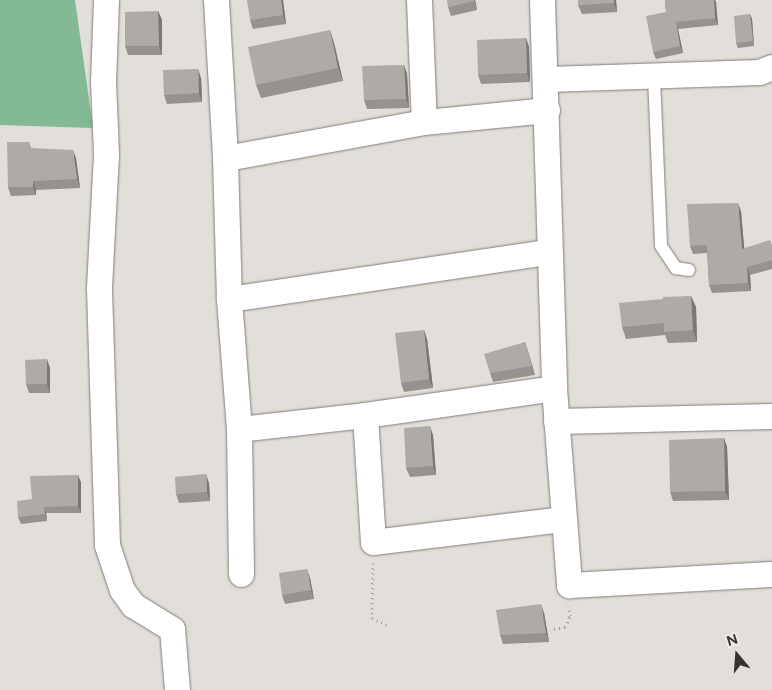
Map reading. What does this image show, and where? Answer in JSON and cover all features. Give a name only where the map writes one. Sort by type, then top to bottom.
[{"type":"street","points":[[106,0],[103,81],[106,154],[98,289],[107,545],[122,590],[133,605],[172,628],[177,690]]},
{"type":"street","points":[[216,0],[225,158],[229,299],[239,429],[241,574]]},
{"type":"street","points":[[419,0],[424,122]]},
{"type":"street","points":[[542,0],[547,79],[549,252],[554,388],[569,585],[772,574]]},
{"type":"street","points":[[547,79],[654,77],[759,72],[772,67]]},
{"type":"street","points":[[225,158],[424,122],[547,110]]},
{"type":"street","points":[[229,299],[549,252]]},
{"type":"street","points":[[239,429],[365,415],[554,388]]},
{"type":"street","points":[[365,415],[373,542],[564,519]]},
{"type":"street","points":[[556,422],[772,416]]},
{"type":"lane","points":[[654,77],[661,246],[676,268],[689,270]]},
{"type":"path","points":[[373,542],[372,618],[387,625]]},
{"type":"path","points":[[554,629],[564,627],[570,616],[569,585]]},
{"type":"green space","points":[[0,0],[75,0],[93,128],[0,125]]},
{"type":"building","points":[[247,0],[281,0],[283,15],[250,20]]},
{"type":"building","points":[[447,0],[474,0],[474,1],[448,7]]},
{"type":"building","points":[[578,0],[614,0],[614,3],[578,5]]},
{"type":"building","points":[[665,0],[714,0],[715,18],[676,22],[680,46],[653,52],[646,16],[666,12]]},
{"type":"building","points":[[158,11],[159,46],[125,46],[125,12]]},
{"type":"building","points":[[750,14],[753,41],[736,43],[734,16]]},
{"type":"building","points":[[330,30],[338,68],[256,85],[248,47]]},
{"type":"building","points":[[526,38],[527,73],[478,75],[477,40]]},
{"type":"building","points":[[404,65],[406,99],[364,100],[362,66]]},
{"type":"building","points":[[198,69],[199,93],[164,95],[163,70]]},
{"type":"building","points":[[7,142],[29,142],[30,148],[73,150],[77,179],[33,181],[33,187],[8,187]]},
{"type":"building","points":[[738,203],[742,249],[770,240],[772,260],[747,267],[748,283],[709,285],[707,245],[690,246],[687,204]]},
{"type":"building","points":[[691,296],[693,330],[664,332],[664,323],[622,327],[619,303],[663,299],[663,297]]},
{"type":"building","points":[[424,330],[429,379],[401,383],[395,333]]},
{"type":"building","points":[[525,342],[532,366],[490,373],[484,354]]},
{"type":"building","points":[[47,359],[47,384],[26,384],[25,360]]},
{"type":"building","points":[[430,426],[433,466],[406,468],[404,428]]},
{"type":"building","points":[[724,438],[725,491],[670,492],[669,440]]},
{"type":"building","points":[[206,474],[207,492],[176,494],[175,477]]},
{"type":"building","points":[[78,475],[78,506],[44,507],[45,514],[18,517],[17,501],[32,499],[30,476]]},
{"type":"building","points":[[307,569],[311,590],[282,595],[279,573]]},
{"type":"building","points":[[541,604],[546,633],[500,635],[496,610]]}]
